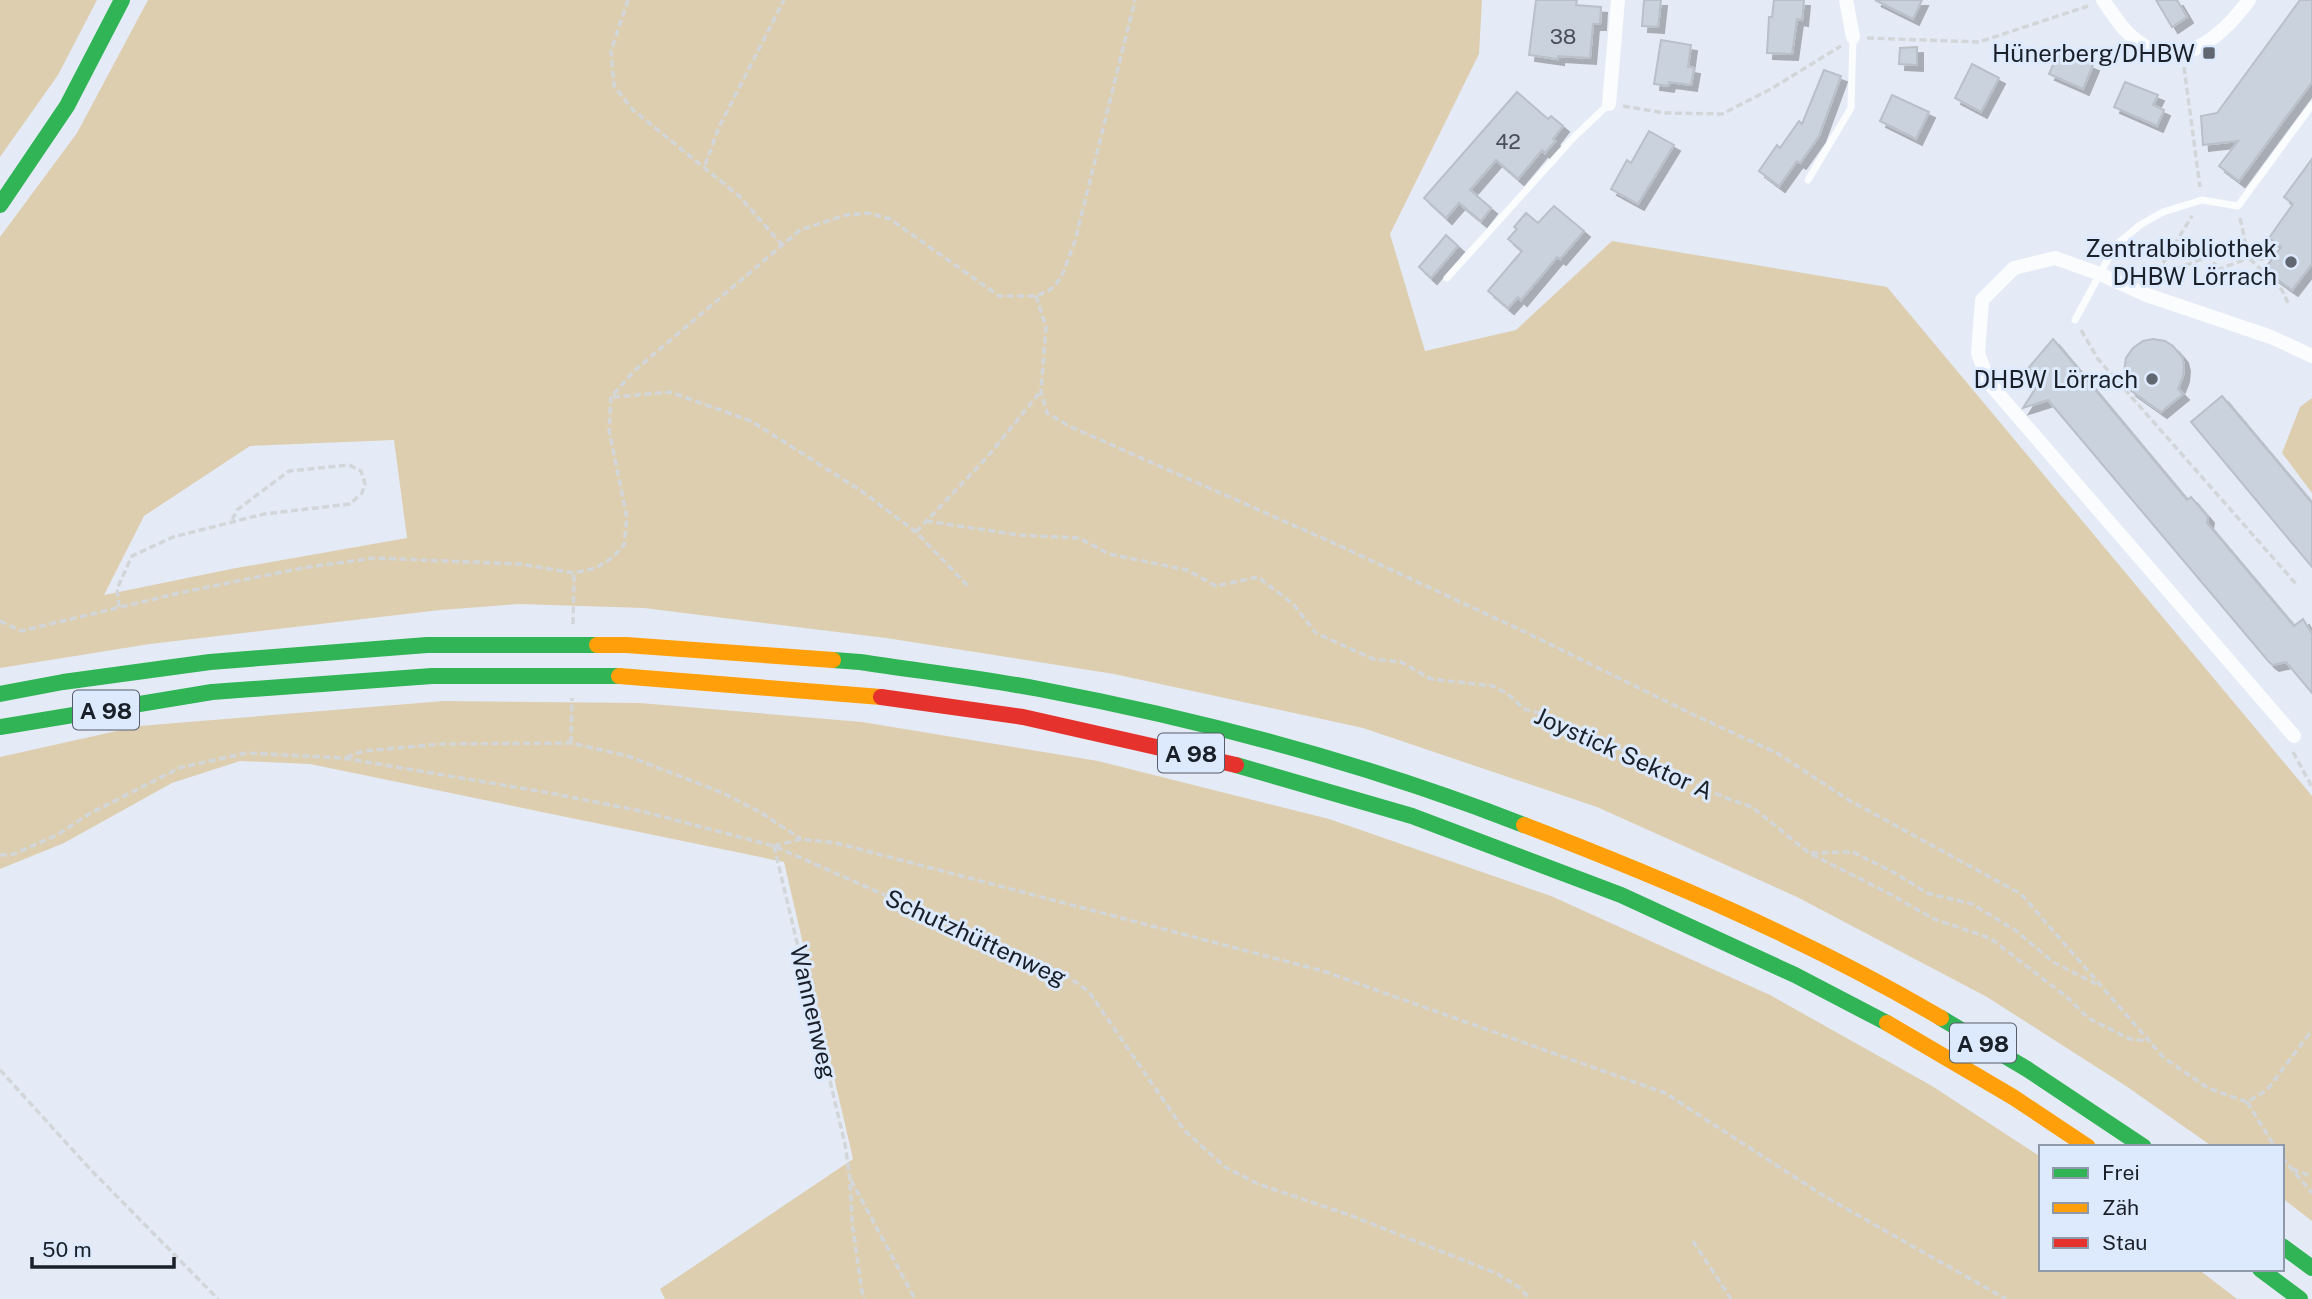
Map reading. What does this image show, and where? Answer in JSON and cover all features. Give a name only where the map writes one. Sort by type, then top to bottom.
[{"type":"main road","points":[[0,205],[62,115],[95,58],[122,0]]},
{"type":"main road","name":"A 98","points":[[0,694],[63,682],[210,662],[440,645],[626,645],[846,661],[1038,689],[1222,729],[1370,771],[1502,816],[1641,870],[1815,950],[1924,1008],[2027,1069],[2141,1145]]},
{"type":"main road","name":"A 98","points":[[0,727],[212,692],[432,676],[626,676],[859,694],[1023,717],[1209,757],[1412,816],[1621,895],[1795,975],[1904,1032],[2013,1097],[2085,1145]]},
{"type":"main road","points":[[2284,1247],[2312,1268]]},
{"type":"main road","points":[[2263,1271],[2300,1299]]},
{"type":"street","points":[[1609,104],[1618,0]]},
{"type":"street","points":[[1846,0],[1853,37]]},
{"type":"street","points":[[2103,0],[2129,34],[2148,48],[2167,54],[2182,54],[2208,43],[2249,0]]},
{"type":"street","points":[[2294,736],[1989,383],[1978,353],[1982,300],[2014,268],[2055,258],[2144,293],[2271,337],[2312,356]]},
{"type":"lane","points":[[1808,180],[1850,108],[1853,37]]},
{"type":"lane","points":[[1447,278],[1575,136],[1609,104]]},
{"type":"lane","points":[[2076,320],[2115,246],[2140,225],[2162,212],[2202,200],[2238,206],[2312,105]]},
{"type":"path","points":[[628,0],[611,51],[614,86],[632,109],[739,196],[783,246]]},
{"type":"path","points":[[705,166],[719,127],[784,0]]},
{"type":"path","points":[[0,621],[21,631],[302,568],[374,558],[520,564],[574,573],[596,568],[613,557],[624,545],[627,518],[609,430],[611,397],[634,371],[800,230],[846,215],[868,213],[890,219],[999,296],[1037,296],[1050,289],[1061,278],[1074,241],[1135,0]]},
{"type":"path","points":[[1891,38],[1979,42],[2078,9]]},
{"type":"path","points":[[2144,293],[2202,200],[2182,54]]},
{"type":"path","points":[[1609,104],[1665,113],[1723,114],[1825,58]]},
{"type":"path","points":[[2238,206],[2249,258],[2282,290],[2288,303]]},
{"type":"path","points":[[2154,278],[2222,251],[2209,273],[2249,258],[2264,259]]},
{"type":"path","points":[[1037,296],[1046,327],[1041,391],[1047,412],[1069,426],[1363,557],[1777,753],[1847,799],[2021,894],[2164,1058],[2208,1088],[2247,1102],[2274,1145]]},
{"type":"path","points":[[2076,320],[2098,359],[2297,585]]},
{"type":"path","points":[[916,532],[988,456],[1041,391]]},
{"type":"path","points":[[611,397],[670,392],[751,421],[860,490],[916,532],[969,587]]},
{"type":"path","points":[[119,607],[117,589],[132,556],[173,537],[231,522],[264,513],[350,504],[362,494],[365,484],[361,471],[349,465],[289,471],[237,510],[231,522]]},
{"type":"path","name":"Joystick Sektor A","points":[[926,522],[969,530],[1079,538],[1109,554],[1187,570],[1216,586],[1258,577],[1293,604],[1316,633],[1373,659],[1401,662],[1431,679],[1493,686],[1508,694],[1524,709],[1551,716],[1663,770],[1752,807],[1809,853],[1934,919],[1990,938],[2068,998],[2088,1018],[2130,1039],[2147,1041]]},
{"type":"path","points":[[573,587],[574,573]]},
{"type":"path","points":[[2294,736],[2290,743],[2295,758],[2312,787]]},
{"type":"path","points":[[0,855],[14,854],[57,835],[89,814],[179,768],[246,753],[342,758],[364,751],[441,744],[571,741],[628,756],[723,793],[760,812],[801,839]]},
{"type":"path","name":"Schutzhüttenweg","points":[[342,758],[642,811],[774,846],[1066,975],[1089,992],[1184,1130],[1226,1167],[1258,1184],[1352,1216],[1498,1274],[1520,1288],[1530,1299]]},
{"type":"path","points":[[774,846],[801,839],[836,843],[1323,971],[1665,1093],[1824,1196],[2006,1299]]},
{"type":"path","name":"Wannenweg","points":[[774,846],[823,1046],[850,1179]]},
{"type":"path","points":[[1809,853],[1853,852],[1927,893],[1972,904],[2015,930],[2053,962],[2099,986]]},
{"type":"path","points":[[2247,1102],[2267,1090],[2312,1030]]},
{"type":"path","points":[[0,1070],[91,1170],[218,1299]]},
{"type":"path","points":[[2284,1160],[2312,1193]]},
{"type":"path","points":[[2290,1168],[2312,1177]]},
{"type":"path","points":[[850,1179],[852,1222],[863,1299]]},
{"type":"path","points":[[850,1179],[915,1299]]},
{"type":"path","points":[[1693,1241],[1731,1299]]},
{"type":"shaded area","points":[[0,0],[97,0],[58,75],[0,157]]},
{"type":"shaded area","points":[[148,0],[1482,0],[1479,54],[1390,234],[1425,351],[1516,330],[1612,241],[1887,287],[2312,796],[2312,1221],[2284,1200],[2284,1145],[2210,1145],[2126,1086],[1987,997],[1797,897],[1597,807],[1363,728],[1114,674],[886,638],[644,608],[519,604],[440,610],[150,644],[0,668],[0,237],[77,133]],"holes":[[[394,440],[407,538],[104,595],[144,516],[250,446]]]},
{"type":"shaded area","points":[[2312,398],[2312,493],[2282,453],[2300,407]]},
{"type":"shaded area","points":[[444,701],[640,703],[862,722],[1098,761],[1329,819],[1551,896],[1770,995],[1932,1086],[2039,1156],[2039,1271],[2201,1271],[2237,1299],[665,1299],[660,1289],[853,1159],[784,862],[310,764],[240,761],[172,783],[64,843],[0,869],[0,757],[139,726]]},
{"type":"building","points":[[1536,0],[1577,0],[1576,5],[1601,7],[1600,24],[1593,24],[1590,58],[1558,56],[1558,59],[1529,55]]},
{"type":"building","points":[[1644,0],[1661,0],[1658,27],[1642,26]]},
{"type":"building","points":[[1774,0],[1804,0],[1802,20],[1797,19],[1792,54],[1767,53],[1769,17],[1772,17]]},
{"type":"building","points":[[1875,0],[1922,0],[1913,19]]},
{"type":"building","points":[[2156,0],[2177,0],[2187,17],[2172,27]]},
{"type":"building","points":[[2300,0],[2312,0],[2312,82],[2239,181],[2219,166],[2238,141],[2203,145],[2201,116],[2217,113]]},
{"type":"building","points":[[1661,40],[1691,45],[1688,67],[1694,68],[1691,85],[1669,82],[1668,86],[1654,84]]},
{"type":"building","points":[[1917,47],[1917,65],[1899,64],[1900,48]]},
{"type":"building","points":[[2059,51],[2093,65],[2083,89],[2049,74]]},
{"type":"building","points":[[1972,64],[1999,78],[1981,112],[1955,98]]},
{"type":"building","points":[[1824,70],[1841,76],[1819,136],[1779,186],[1759,171],[1777,145],[1780,148],[1799,121],[1802,124]]},
{"type":"building","points":[[2125,82],[2158,95],[2153,105],[2164,110],[2157,126],[2114,107]]},
{"type":"building","points":[[1517,92],[1548,119],[1551,116],[1563,126],[1553,139],[1555,141],[1545,153],[1542,150],[1518,179],[1496,160],[1470,190],[1491,208],[1481,221],[1459,203],[1446,218],[1424,198]]},
{"type":"building","points":[[1892,95],[1929,112],[1916,139],[1880,121]]},
{"type":"building","points":[[1649,131],[1674,145],[1638,204],[1611,189],[1627,160],[1631,163]]},
{"type":"building","points":[[2312,159],[2312,264],[2292,290],[2264,270],[2281,247],[2269,238],[2293,204],[2284,197]]},
{"type":"building","points":[[1554,206],[1584,231],[1560,259],[1557,257],[1521,300],[1518,297],[1508,308],[1488,291],[1522,251],[1508,239],[1526,213],[1538,223]]},
{"type":"building","points":[[1446,235],[1458,246],[1431,278],[1419,267]]},
{"type":"building","points":[[2053,339],[2187,500],[2191,497],[2208,517],[2207,523],[2294,626],[2303,619],[2312,634],[2312,693],[2286,662],[2273,665],[2269,662],[2048,400],[2023,408],[2037,386],[2025,372]]},
{"type":"building","points":[[2153,339],[2173,346],[2182,357],[2184,365],[2178,389],[2183,394],[2161,412],[2130,390],[2124,371],[2126,358],[2133,348],[2143,341]]},
{"type":"building","points":[[2222,396],[2312,503],[2312,567],[2191,422]]},
{"type":"traffic: fast","points":[[0,205],[67,106],[122,0]]},
{"type":"traffic: fast","points":[[0,694],[63,682],[210,662],[427,645],[597,645]]},
{"type":"traffic: fast","points":[[833,660],[1017,685],[1162,715],[1345,763],[1524,825]]},
{"type":"traffic: fast","points":[[0,727],[212,692],[432,676],[619,676]]},
{"type":"traffic: fast","points":[[1236,765],[1412,816],[1621,895],[1795,975],[1887,1023]]},
{"type":"traffic: fast","points":[[1941,1018],[2027,1069],[2141,1145]]},
{"type":"traffic: fast","points":[[2284,1247],[2312,1268]]},
{"type":"traffic: fast","points":[[2263,1271],[2300,1299]]},
{"type":"traffic: slow","points":[[597,645],[833,660]]},
{"type":"traffic: slow","points":[[619,676],[881,697]]},
{"type":"traffic: slow","points":[[1524,825],[1631,867],[1789,937],[1941,1018]]},
{"type":"traffic: slow","points":[[1887,1023],[2013,1097],[2085,1145]]},
{"type":"traffic: jam","points":[[881,697],[1023,717],[1236,765]]},
{"type":"place","name":"Hünerberg/DHBW","points":[[2209,53]]},
{"type":"place","name":"Zentralbibliothek DHBW Lörrach","points":[[2291,262]]},
{"type":"place","name":"DHBW Lörrach","points":[[2152,379]]}]
